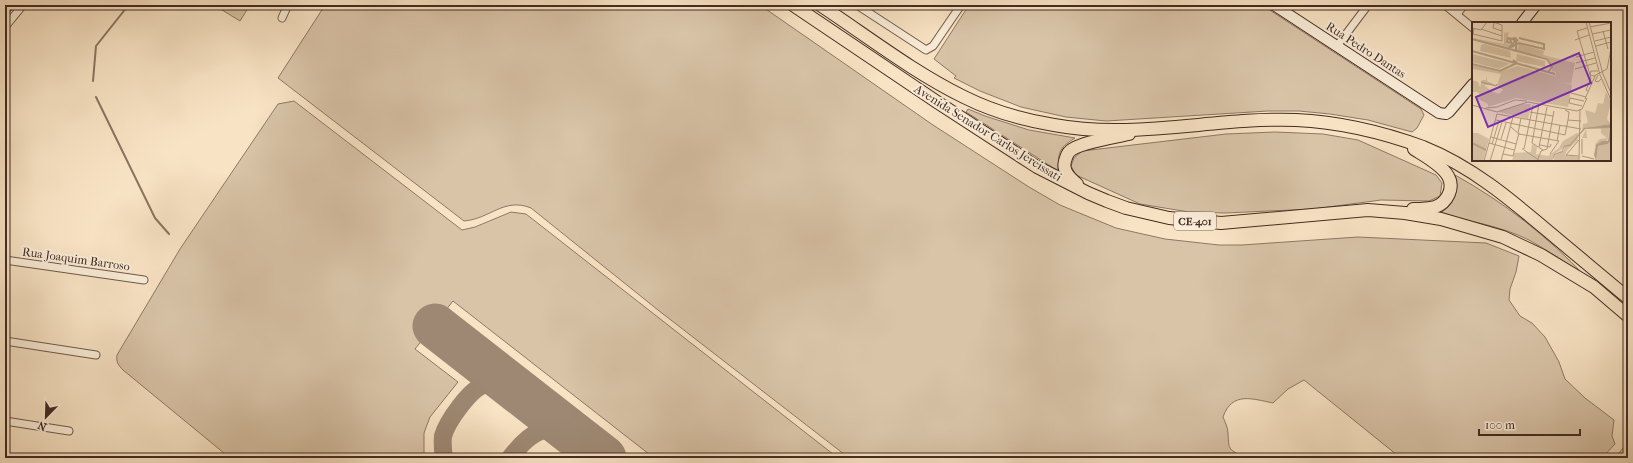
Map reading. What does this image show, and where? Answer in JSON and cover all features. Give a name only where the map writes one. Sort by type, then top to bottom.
[{"type":"main road","name":"Avenida Senador Carlos Jereissati","points":[[793,5],[937,102],[1030,162],[1088,193],[1126,208],[1169,218],[1221,223],[1368,210],[1441,218],[1503,237],[1541,255],[1594,287],[1628,316]]},
{"type":"main road","name":"Avenida Senador Carlos Jereissati","points":[[822,5],[941,84],[965,97],[1000,112],[1020,118],[1056,126],[1092,129],[1148,130],[1294,120],[1347,126],[1381,133],[1403,140],[1450,159],[1495,187],[1628,298]]},
{"type":"main road","name":"Rua Pedro Dantas","points":[[1274,5],[1436,112],[1446,114],[1472,85]]},
{"type":"main road","points":[[1523,22],[1536,5]]},
{"type":"main road","points":[[1088,193],[1069,177],[1065,171],[1064,164],[1069,152],[1081,145],[1148,130]]},
{"type":"main road","points":[[1368,210],[1436,207],[1444,202],[1448,196],[1450,184],[1448,176],[1442,169],[1403,140]]},
{"type":"street","points":[[5,26],[23,5]]},
{"type":"street","points":[[281,5],[286,10],[282,18]]},
{"type":"street","points":[[857,5],[924,49],[929,50],[961,5]]},
{"type":"street","points":[[1337,46],[1368,5]]},
{"type":"street","points":[[1445,5],[1472,27]]},
{"type":"street","points":[[1457,14],[1464,5]]},
{"type":"street","name":"Rua Joaquim Barroso","points":[[5,260],[144,280]]},
{"type":"street","points":[[5,341],[96,355]]},
{"type":"street","points":[[5,421],[69,431]]},
{"type":"shaded area","points":[[214,5],[250,5],[240,21]]},
{"type":"shaded area","points":[[325,5],[760,5],[933,125],[1029,187],[1060,205],[1116,228],[1165,239],[1219,245],[1242,245],[1358,237],[1486,243],[1519,256],[1516,272],[1510,289],[1509,300],[1520,316],[1532,323],[1545,337],[1559,362],[1565,379],[1585,398],[1614,420],[1612,436],[1615,444],[1602,458],[1398,458],[1397,455],[1304,380],[1288,389],[1273,403],[1244,399],[1232,403],[1227,409],[1223,417],[1228,429],[1229,444],[1233,451],[1240,455],[1240,458],[849,458],[658,310],[531,208],[521,205],[513,205],[482,217],[464,221],[278,78]]},
{"type":"shaded area","points":[[969,5],[1262,5],[1421,109],[1424,115],[1417,128],[1412,132],[1368,120],[1299,111],[1268,111],[1106,121],[1066,117],[1021,107],[980,91],[954,78],[956,76],[934,59]]},
{"type":"shaded area","points":[[294,101],[462,230],[475,227],[511,212],[526,214],[838,458],[654,458],[453,301],[415,349],[458,382],[430,417],[424,433],[424,458],[230,458],[123,370],[118,363],[117,355],[180,249],[278,104]]},
{"type":"shaded area","points":[[968,109],[1029,130],[1075,138],[1065,145],[1060,152],[1058,171],[966,112]]},
{"type":"shaded area","points":[[1275,132],[1323,134],[1358,140],[1436,175],[1442,183],[1440,196],[1429,201],[1381,200],[1313,209],[1225,213],[1189,212],[1140,204],[1076,175],[1071,166],[1074,158],[1082,151],[1226,134]]},
{"type":"shaded area","points":[[1455,175],[1473,185],[1525,221],[1541,234],[1586,277],[1544,249],[1518,235],[1485,224],[1439,214],[1452,202],[1457,187]]},
{"type":"shaded area","points":[[1623,448],[1628,449],[1628,458],[1615,458]]},
{"type":"waterway","points":[[93,81],[96,46],[127,7]]},
{"type":"waterway","points":[[96,97],[155,218],[169,234]]},
{"type":"taxiway","points":[[444,458],[443,436],[445,430],[454,414],[473,392],[486,384],[495,384],[521,393]]},
{"type":"taxiway","points":[[510,458],[525,441],[540,432],[557,430],[578,438]]},
{"type":"runway","points":[[435,326],[604,458]]}]
